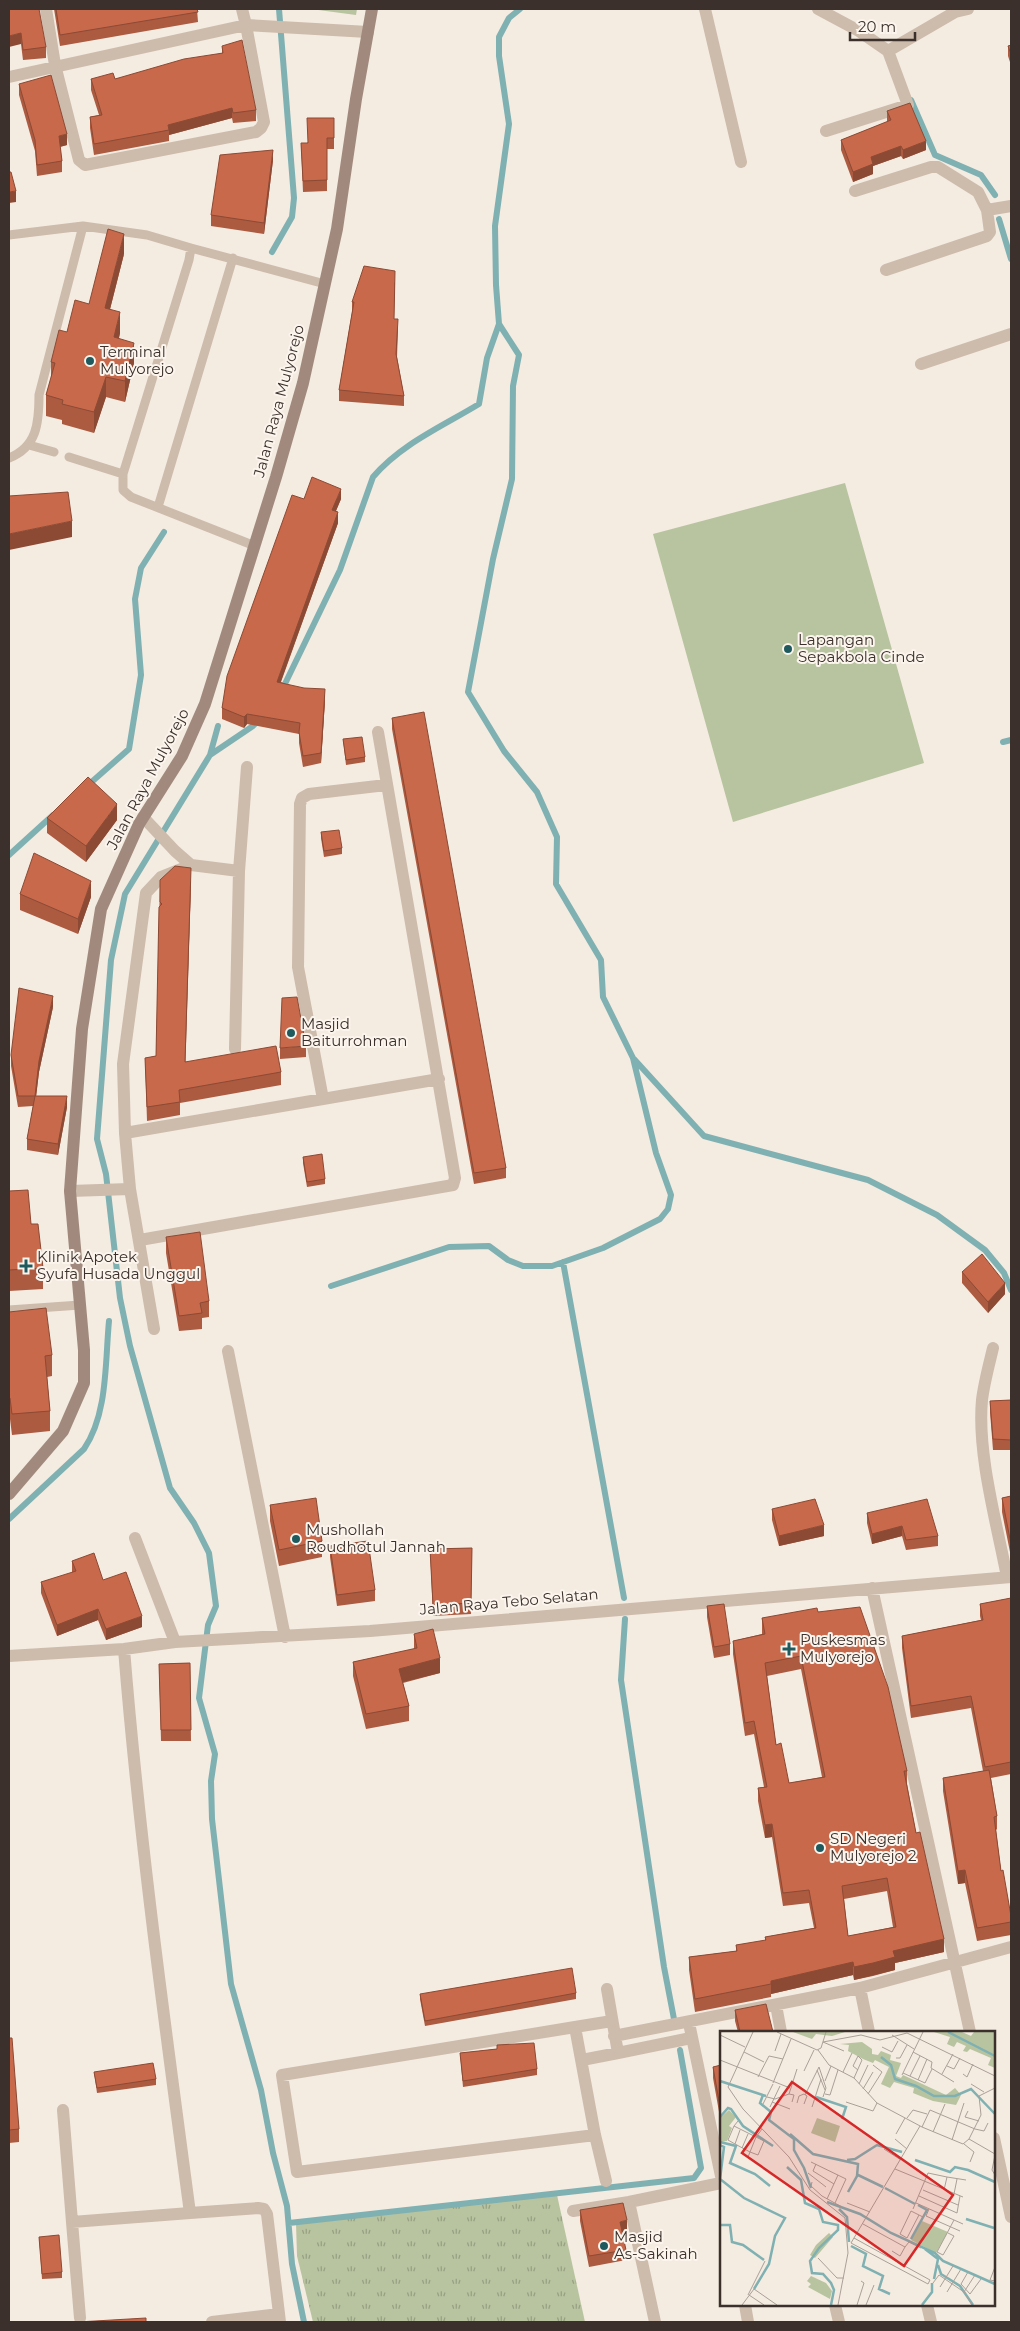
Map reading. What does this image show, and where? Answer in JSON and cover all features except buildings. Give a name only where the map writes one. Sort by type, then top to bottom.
[{"type":"main road","name":"Jalan Raya Mulyorejo","points":[[9,1494],[63,1431],[77,1403],[84,1383],[84,1350],[70,1191],[82,1029],[101,909],[143,817],[182,756],[194,733],[255,546],[303,383],[337,229],[372,9]]},
{"type":"street","points":[[46,9],[55,65],[79,160],[85,165],[256,132],[262,128],[264,122],[242,9]]},
{"type":"street","points":[[705,9],[741,162]]},
{"type":"street","points":[[818,9],[891,49],[908,105],[826,131]]},
{"type":"street","points":[[891,49],[946,12],[968,9]]},
{"type":"street","points":[[9,77],[55,65],[246,25],[291,26],[368,32]]},
{"type":"street","points":[[855,191],[931,167],[938,167],[978,192],[987,210],[990,232],[983,239],[886,270]]},
{"type":"street","points":[[987,210],[1011,206]]},
{"type":"street","points":[[921,364],[1011,334]]},
{"type":"street","points":[[140,1240],[453,1185],[455,1178],[439,1079],[378,732]]},
{"type":"street","points":[[235,1049],[238,871],[247,767]]},
{"type":"street","points":[[323,1099],[298,967],[300,804],[302,798],[309,794],[386,785]]},
{"type":"street","points":[[143,817],[175,851],[191,864],[238,871]]},
{"type":"street","points":[[154,1329],[140,1240],[124,1190],[123,1064],[146,893],[161,877],[191,864]]},
{"type":"street","points":[[125,1133],[439,1079]]},
{"type":"street","points":[[70,1191],[124,1190]]},
{"type":"street","points":[[992,1348],[982,1401],[982,1425],[985,1459],[1009,1577]]},
{"type":"street","points":[[228,1351],[285,1636]]},
{"type":"street","points":[[134,1538],[175,1642]]},
{"type":"street","name":"Jalan Raya Tebo Selatan","points":[[9,1656],[124,1648],[175,1642],[285,1636],[1009,1577]]},
{"type":"street","points":[[872,1588],[970,2031]]},
{"type":"street","points":[[124,1648],[134,1779],[190,2213]]},
{"type":"street","points":[[614,2036],[689,2023],[860,1988],[1011,1947]]},
{"type":"street","points":[[860,1988],[869,2031]]},
{"type":"street","points":[[607,1989],[618,2053]]},
{"type":"street","points":[[776,2005],[781,2031]]},
{"type":"street","points":[[595,2135],[297,2172],[282,2075],[612,2021]]},
{"type":"street","points":[[689,2023],[720,2171]]},
{"type":"street","points":[[575,2026],[595,2135],[606,2180]]},
{"type":"street","points":[[582,2060],[692,2038]]},
{"type":"street","points":[[63,2110],[80,2318]]},
{"type":"street","points":[[995,2142],[1010,2200],[1011,2217]]},
{"type":"street","points":[[573,2211],[720,2184]]},
{"type":"street","points":[[629,2202],[655,2322]]},
{"type":"street","points":[[72,2222],[264,2209],[268,2214],[279,2318],[212,2322]]},
{"type":"street","points":[[745,2306],[748,2322]]},
{"type":"street","points":[[836,2306],[839,2322]]},
{"type":"street","points":[[927,2306],[931,2322]]},
{"type":"lane","points":[[9,235],[83,226],[147,235],[325,284]]},
{"type":"lane","points":[[9,458],[19,454],[35,436],[39,422],[39,395],[83,226]]},
{"type":"lane","points":[[191,248],[189,260],[123,474],[124,490],[132,497],[255,546]]},
{"type":"lane","points":[[158,507],[233,258]]},
{"type":"lane","points":[[29,445],[54,452]]},
{"type":"lane","points":[[70,457],[123,474]]},
{"type":"lane","points":[[9,1310],[80,1305]]},
{"type":"green space","points":[[311,9],[357,9],[356,15]]},
{"type":"green space","name":"Lapangan Sepakbola Cinde","points":[[845,483],[924,763],[733,822],[653,534]]},
{"type":"green space","points":[[557,2195],[585,2322],[313,2322],[297,2256],[296,2223]]},
{"type":"waterway","points":[[272,252],[292,217],[294,198],[279,9]]},
{"type":"waterway","points":[[282,690],[340,570],[373,477],[384,465],[409,445],[479,404],[487,358],[499,324],[495,226],[509,124],[499,56],[499,37],[509,18],[520,9]]},
{"type":"waterway","points":[[911,100],[935,155],[981,175],[995,195]]},
{"type":"waterway","points":[[999,219],[1011,259]]},
{"type":"waterway","points":[[331,1286],[449,1247],[489,1246],[508,1260],[523,1266],[552,1266],[603,1248],[660,1219],[668,1209],[671,1195],[656,1153],[633,1058],[603,997],[601,960],[556,884],[557,837],[537,792],[504,751],[468,692],[493,559],[512,479],[513,386],[519,355],[499,324]]},
{"type":"waterway","points":[[87,786],[129,749],[141,675],[135,599],[141,568],[164,532]]},
{"type":"waterway","points":[[260,719],[253,726],[210,755],[125,894],[111,960],[97,1139],[106,1174],[120,1298],[130,1346],[170,1488],[194,1523],[209,1553],[216,1606],[208,1625],[199,1698],[215,1754],[211,1781],[212,1819],[231,1984],[261,2090],[273,2153],[287,2206],[292,2264],[304,2322]]},
{"type":"waterway","points":[[210,755],[218,726]]},
{"type":"waterway","points":[[1003,742],[1011,740]]},
{"type":"waterway","points":[[9,855],[53,815]]},
{"type":"waterway","points":[[634,1059],[704,1136],[868,1180],[937,1215],[985,1250],[1004,1273],[1011,1290]]},
{"type":"waterway","points":[[563,1262],[624,1598]]},
{"type":"waterway","points":[[9,1519],[84,1449],[92,1435],[104,1387],[109,1321]]},
{"type":"waterway","points":[[625,1619],[621,1680],[664,1967],[674,2019]]},
{"type":"waterway","points":[[289,2223],[694,2178],[701,2168],[680,2050]]},
{"type":"place","name":"Terminal Mulyorejo","points":[[90,361]]},
{"type":"place","name":"Lapangan Sepakbola Cinde","points":[[788,649]]},
{"type":"place","name":"Masjid Baiturrohman","points":[[291,1033]]},
{"type":"place","name":"Klinik Apotek Syufa Husada Unggul","points":[[26,1266]]},
{"type":"place","name":"Mushollah Roudhotul Jannah","points":[[296,1539]]},
{"type":"place","name":"Puskesmas Mulyorejo","points":[[789,1649]]},
{"type":"place","name":"SD Negeri Mulyorejo 2","points":[[820,1848]]},
{"type":"place","name":"Masjid As-Sakinah","points":[[604,2246]]}]
